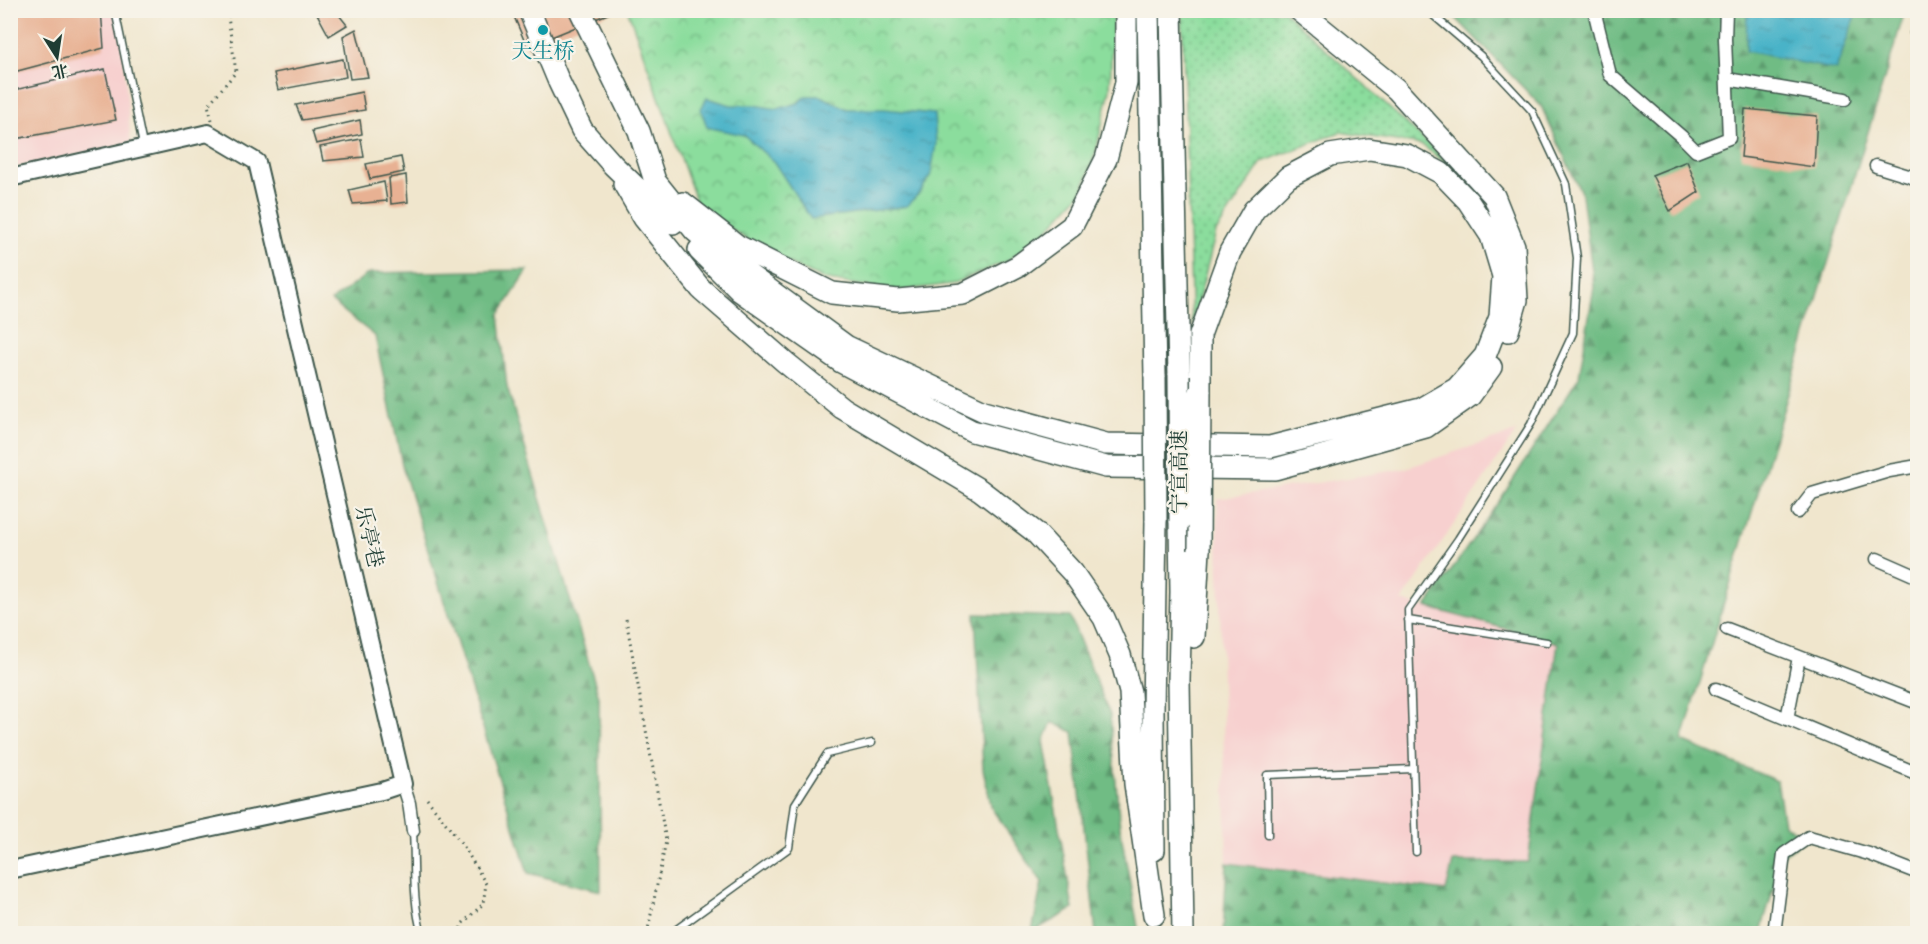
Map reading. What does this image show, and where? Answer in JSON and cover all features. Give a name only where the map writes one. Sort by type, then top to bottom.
[{"type":"highway","points":[[529,10],[582,130],[613,165],[740,291],[841,362],[972,431],[1107,467],[1275,469],[1426,427],[1435,421],[1470,396],[1502,352],[1517,300],[1514,246],[1494,196],[1396,89],[1299,10]]},
{"type":"highway","points":[[580,10],[639,131],[655,181],[694,231],[741,269],[846,346],[984,411],[1106,444],[1270,447],[1421,409],[1457,388],[1485,356],[1500,317],[1503,276],[1491,236],[1468,201],[1441,173],[1407,155],[1369,149],[1330,155],[1288,177],[1254,210],[1230,252],[1200,335],[1200,392],[1199,550],[1182,829]]},
{"type":"highway","points":[[655,181],[738,246],[832,293],[898,300],[963,294],[1018,266],[1072,226],[1106,159],[1126,83],[1126,10]]},
{"type":"highway","name":"宁宣高速","points":[[1148,10],[1156,520],[1153,711],[1154,924]]},
{"type":"highway","name":"宁宣高速","points":[[1171,10],[1179,375],[1181,592],[1179,680],[1183,933]]},
{"type":"highway","points":[[613,165],[644,218],[701,289],[842,408],[980,490],[1035,532],[1073,573],[1104,618],[1120,655],[1130,692],[1135,784],[1154,924]]},
{"type":"street","points":[[1594,10],[1610,75],[1682,136],[1696,151],[1730,138],[1725,39],[1726,10]]},
{"type":"street","points":[[1727,79],[1845,99]]},
{"type":"street","points":[[10,178],[208,133]]},
{"type":"street","name":"乐亭巷","points":[[208,133],[257,162],[403,784]]},
{"type":"street","points":[[1876,166],[1917,179]]},
{"type":"street","points":[[1798,512],[1812,494],[1889,471],[1917,466]]},
{"type":"street","points":[[1877,559],[1917,577]]},
{"type":"street","points":[[1727,629],[1917,703]]},
{"type":"street","points":[[1787,719],[1798,657]]},
{"type":"street","points":[[1716,689],[1917,774]]},
{"type":"street","points":[[10,870],[382,791],[403,784],[409,803],[413,831]]},
{"type":"street","points":[[1774,933],[1784,854],[1809,837],[1869,854],[1917,873]]},
{"type":"lane","points":[[115,10],[143,149]]},
{"type":"lane","points":[[1416,852],[1408,610],[1458,539],[1531,424],[1573,333],[1577,258],[1566,184],[1532,111],[1481,56],[1427,10]]},
{"type":"lane","points":[[1408,620],[1547,642]]},
{"type":"lane","points":[[670,933],[789,848],[795,804],[827,754],[872,743]]},
{"type":"lane","points":[[1268,835],[1267,774],[1413,769]]},
{"type":"lane","points":[[413,831],[415,891],[422,933]]},
{"type":"path","points":[[208,133],[213,119],[208,105],[236,72],[227,10]]},
{"type":"path","points":[[626,619],[666,841],[647,933]]},
{"type":"path","points":[[427,799],[464,847],[486,884],[483,904],[462,924],[459,933]]},
{"type":"shaded area","points":[[11,11],[120,11],[131,145],[11,168]]},
{"type":"shaded area","points":[[1516,432],[1402,601],[1558,643],[1528,862],[1453,862],[1447,891],[1227,863],[1217,499],[1403,469]]},
{"type":"green space","points":[[628,11],[1113,11],[1110,89],[1096,151],[1082,192],[1046,231],[1007,261],[951,284],[896,291],[822,279],[759,248],[698,206]]},
{"type":"green space","points":[[1182,11],[1284,11],[1464,177],[1422,145],[1340,132],[1262,162],[1216,232],[1192,326]]},
{"type":"green space","points":[[1449,11],[1905,11],[1682,741],[1777,781],[1784,825],[1809,837],[1784,854],[1762,933],[1223,934],[1227,863],[1446,891],[1453,862],[1528,862],[1558,643],[1426,607],[1502,497],[1579,377],[1594,286],[1582,195],[1541,106]]},
{"type":"green space","points":[[528,270],[499,315],[507,387],[599,697],[601,891],[528,873],[403,469],[375,336],[331,301],[369,273]]},
{"type":"green space","points":[[975,614],[1070,617],[1110,715],[1120,828],[1138,927],[1137,933],[1096,933],[1073,732],[1052,722],[1044,741],[1073,909],[1032,932],[1042,882],[992,809],[983,769]]},
{"type":"water","points":[[1747,10],[1857,11],[1836,70],[1746,51]]},
{"type":"water","points":[[805,96],[821,96],[847,109],[884,109],[934,114],[936,143],[931,174],[921,191],[907,206],[811,219],[774,162],[744,135],[707,127],[701,109],[707,98],[731,105],[754,105],[777,109],[798,103]]},
{"type":"building","points":[[10,10],[101,10],[104,48],[10,73]]},
{"type":"building","points":[[315,10],[335,10],[347,25],[329,36]]},
{"type":"building","name":"天生桥","points":[[520,10],[615,11],[527,47],[513,14]]},
{"type":"building","points":[[356,29],[368,77],[350,79],[343,36]]},
{"type":"building","points":[[343,59],[346,77],[278,90],[274,73]]},
{"type":"building","points":[[105,69],[116,120],[10,140],[10,91]]},
{"type":"building","points":[[362,92],[365,110],[302,120],[296,105]]},
{"type":"building","points":[[1745,109],[1817,116],[1814,167],[1741,157]]},
{"type":"building","points":[[360,120],[362,134],[316,144],[312,131]]},
{"type":"building","points":[[361,139],[364,157],[323,161],[320,147]]},
{"type":"building","points":[[401,157],[404,172],[370,179],[366,164]]},
{"type":"building","points":[[1687,161],[1699,192],[1670,211],[1652,175]]},
{"type":"building","points":[[406,175],[408,202],[391,204],[389,178]]},
{"type":"building","points":[[384,182],[387,201],[353,204],[349,190]]},
{"type":"place","name":"天生桥","points":[[543,30]]}]
